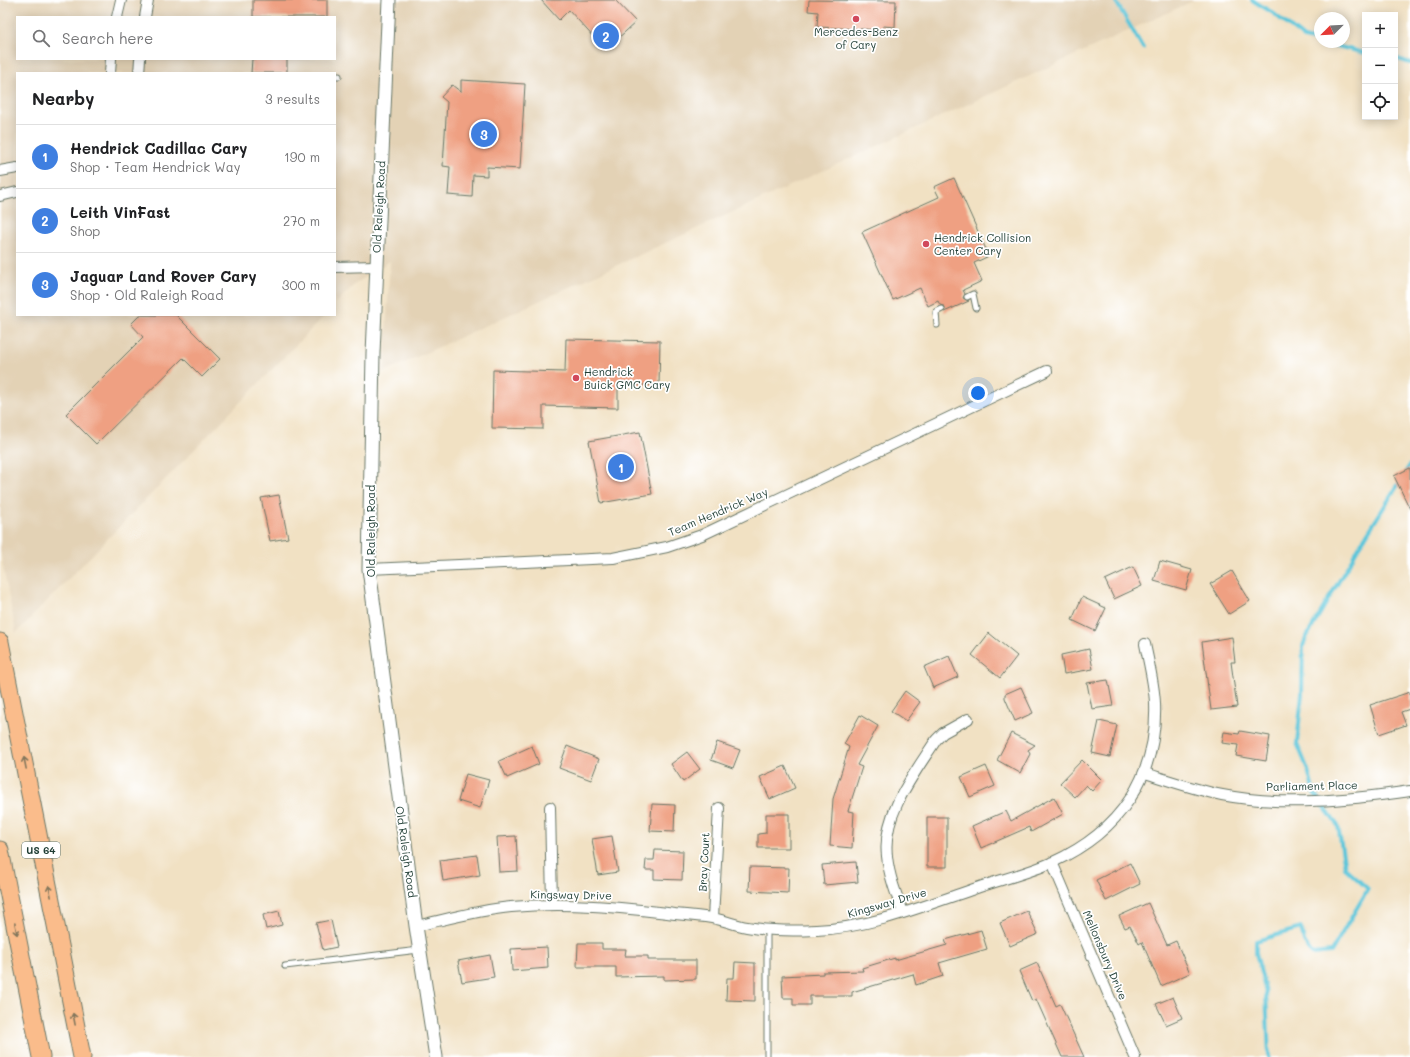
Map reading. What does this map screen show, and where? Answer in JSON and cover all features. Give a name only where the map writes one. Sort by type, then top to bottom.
[{"type":"highway","name":"US 64","points":[[0,642],[82,1057]]},
{"type":"highway","points":[[0,850],[41,1057]]},
{"type":"street","points":[[117,16],[121,0]]},
{"type":"street","points":[[144,16],[148,0]]},
{"type":"street","name":"Old Raleigh Road","points":[[389,0],[376,266],[369,569],[416,926],[436,1057]]},
{"type":"street","points":[[110,72],[111,60]]},
{"type":"street","points":[[139,72],[140,60]]},
{"type":"street","points":[[0,171],[16,168]]},
{"type":"street","points":[[0,196],[16,192]]},
{"type":"street","points":[[336,267],[376,266]]},
{"type":"street","name":"Team Hendrick Way","points":[[369,569],[613,558],[667,547],[702,535],[1047,371]]},
{"type":"street","name":"Kingsway Drive","points":[[416,926],[508,907],[552,904],[604,906],[713,918],[749,927],[766,929],[839,929],[873,922],[1052,862],[1087,844],[1100,834],[1121,811],[1145,774],[1155,721],[1153,682],[1145,644]]},
{"type":"street","points":[[903,912],[892,882],[886,855],[888,834],[894,810],[936,740],[943,733],[968,719]]},
{"type":"street","name":"Parliament Place","points":[[1145,774],[1222,795],[1272,801],[1326,800],[1410,791]]},
{"type":"street","points":[[550,807],[552,904]]},
{"type":"street","name":"Bray Court","points":[[713,918],[719,808]]},
{"type":"street","name":"Mellonsbury Drive","points":[[1052,862],[1135,1057]]},
{"type":"lane","points":[[967,297],[973,294],[976,308]]},
{"type":"lane","points":[[937,324],[936,312],[942,309]]},
{"type":"lane","points":[[766,929],[767,1057]]},
{"type":"lane","points":[[285,966],[420,950]]},
{"type":"shaded area","points":[[0,0],[1195,0],[384,372],[390,261],[355,284],[336,303],[336,72],[16,72],[16,316],[324,316],[16,633],[0,551]]},
{"type":"building","points":[[253,0],[327,0],[327,16],[253,16]]},
{"type":"building","points":[[541,0],[615,0],[636,22],[605,50],[569,10],[559,20]]},
{"type":"building","name":"Mercedes-Benz of Cary","points":[[809,0],[896,1],[895,27],[883,26],[883,30],[817,27],[818,12],[808,11]]},
{"type":"building","points":[[252,60],[287,60],[287,72],[251,72]]},
{"type":"building","points":[[461,80],[525,84],[520,169],[487,167],[487,176],[473,175],[472,197],[448,195],[450,167],[443,166],[447,102],[441,97],[452,85],[461,92]]},
{"type":"building","name":"Hendrick Collision Center Cary","points":[[954,178],[989,256],[974,263],[982,281],[963,290],[965,294],[963,298],[969,301],[944,312],[945,307],[940,305],[938,301],[928,306],[920,288],[893,300],[862,232],[939,197],[934,187]]},
{"type":"building","points":[[139,316],[177,316],[220,359],[202,377],[183,358],[96,444],[66,414],[143,337],[131,324]]},
{"type":"building","name":"Hendrick Buick GMC Cary","points":[[566,339],[660,341],[659,385],[618,385],[618,408],[543,406],[543,429],[492,428],[493,370],[565,372]]},
{"type":"building","points":[[640,432],[652,494],[601,503],[589,441]]},
{"type":"building","points":[[1410,468],[1410,509],[1394,476]]},
{"type":"building","points":[[279,495],[288,538],[270,541],[261,498]]},
{"type":"building","points":[[1160,561],[1192,570],[1186,590],[1154,581]]},
{"type":"building","points":[[1133,567],[1142,586],[1114,599],[1105,580]]},
{"type":"building","points":[[1232,571],[1250,601],[1229,614],[1210,584]]},
{"type":"building","points":[[1082,597],[1106,608],[1095,631],[1072,620]]},
{"type":"building","points":[[989,633],[1017,656],[1000,678],[972,655]]},
{"type":"building","points":[[1232,637],[1235,662],[1231,662],[1237,707],[1211,710],[1202,642]]},
{"type":"building","points":[[1089,649],[1093,669],[1064,674],[1061,655]]},
{"type":"building","points":[[949,656],[958,677],[933,688],[924,667]]},
{"type":"building","points":[[1108,680],[1113,706],[1092,709],[1087,683]]},
{"type":"building","points":[[1021,687],[1033,713],[1015,721],[1005,698],[1005,694]]},
{"type":"building","points":[[905,691],[920,702],[906,721],[891,711]]},
{"type":"building","points":[[1410,692],[1410,709],[1401,712],[1406,725],[1379,734],[1370,705]]},
{"type":"building","points":[[860,715],[878,726],[857,765],[862,767],[848,811],[854,812],[852,848],[830,846],[833,799],[849,747],[844,744]]},
{"type":"building","points":[[1099,721],[1117,725],[1110,757],[1092,753]]},
{"type":"building","points":[[1240,731],[1270,736],[1266,761],[1236,756],[1238,745],[1222,743],[1224,732],[1239,734]]},
{"type":"building","points":[[1011,733],[1035,745],[1028,750],[1030,754],[1020,773],[997,760]]},
{"type":"building","points":[[717,742],[740,750],[733,768],[711,760]]},
{"type":"building","points":[[532,746],[539,764],[507,778],[499,761]]},
{"type":"building","points":[[567,746],[599,759],[591,780],[559,768]]},
{"type":"building","points":[[687,752],[700,769],[683,782],[671,764]]},
{"type":"building","points":[[1082,760],[1102,780],[1092,791],[1086,785],[1075,797],[1060,783]]},
{"type":"building","points":[[785,766],[795,788],[770,799],[760,777]]},
{"type":"building","points":[[986,766],[995,786],[970,797],[961,777]]},
{"type":"building","points":[[466,774],[489,780],[480,808],[458,801]]},
{"type":"building","points":[[1054,797],[1063,814],[1031,832],[1029,827],[981,848],[972,826],[1006,811],[1011,821]]},
{"type":"building","points":[[652,804],[675,805],[674,832],[650,831]]},
{"type":"building","points":[[766,814],[789,814],[789,848],[758,848],[758,834],[766,833]]},
{"type":"building","points":[[927,817],[947,817],[947,867],[927,867]]},
{"type":"building","points":[[516,836],[518,871],[499,872],[497,837]]},
{"type":"building","points":[[612,836],[618,872],[598,875],[592,839]]},
{"type":"building","points":[[655,850],[683,851],[682,880],[654,879],[654,870],[645,870],[646,860],[654,860]]},
{"type":"building","points":[[477,855],[480,875],[443,881],[440,860]]},
{"type":"building","points":[[856,862],[858,882],[824,885],[822,865]]},
{"type":"building","points":[[1130,863],[1140,884],[1106,901],[1096,880]]},
{"type":"building","points":[[750,867],[789,868],[788,893],[749,891]]},
{"type":"building","points":[[1148,903],[1167,945],[1176,941],[1190,973],[1161,986],[1142,942],[1139,944],[1130,926],[1125,928],[1119,916]]},
{"type":"building","points":[[279,911],[282,925],[266,929],[263,915]]},
{"type":"building","points":[[1027,911],[1038,934],[1010,946],[1000,923]]},
{"type":"building","points":[[331,920],[337,947],[323,950],[316,923]]},
{"type":"building","points":[[981,930],[987,949],[939,963],[943,976],[916,985],[913,974],[852,992],[852,996],[810,996],[810,1005],[793,1005],[793,998],[783,998],[782,976],[823,974],[823,972],[863,971],[862,968],[947,945],[945,940]]},
{"type":"building","points":[[578,943],[602,943],[602,949],[626,949],[625,956],[648,956],[648,960],[696,960],[696,979],[664,980],[664,976],[616,977],[616,967],[577,967]]},
{"type":"building","points":[[547,947],[548,968],[512,971],[511,949]]},
{"type":"building","points":[[490,955],[494,977],[462,982],[458,961]]},
{"type":"building","points":[[735,962],[755,963],[755,1001],[726,1000],[727,978],[734,978]]},
{"type":"building","points":[[1037,963],[1056,1006],[1060,1004],[1084,1057],[1062,1057],[1036,999],[1032,1001],[1019,971]]},
{"type":"building","points":[[1173,997],[1182,1018],[1166,1025],[1156,1004]]},
{"type":"waterway","points":[[1115,0],[1143,48]]},
{"type":"waterway","points":[[1252,0],[1273,13],[1304,38],[1362,52]]},
{"type":"waterway","points":[[1398,59],[1410,63]]},
{"type":"waterway","points":[[1404,474],[1410,465]]},
{"type":"waterway","points":[[1269,1057],[1266,993],[1256,953],[1256,941],[1301,928],[1304,942],[1312,954],[1331,952],[1368,889],[1345,868],[1338,826],[1314,793],[1308,770],[1297,743],[1302,694],[1303,646],[1306,638],[1357,550],[1401,480]]},
{"type":"place","name":"Mercedes-Benz of Cary","points":[[856,19]]},
{"type":"place","name":"Leith VinFast","points":[[606,36]]},
{"type":"place","name":"Jaguar Land Rover Cary","points":[[484,134]]},
{"type":"place","name":"Hendrick Collision Center Cary","points":[[926,244]]},
{"type":"place","name":"Hendrick Buick GMC Cary","points":[[576,378]]},
{"type":"place","name":"Hendrick Cadillac Cary","points":[[621,467]]}]
